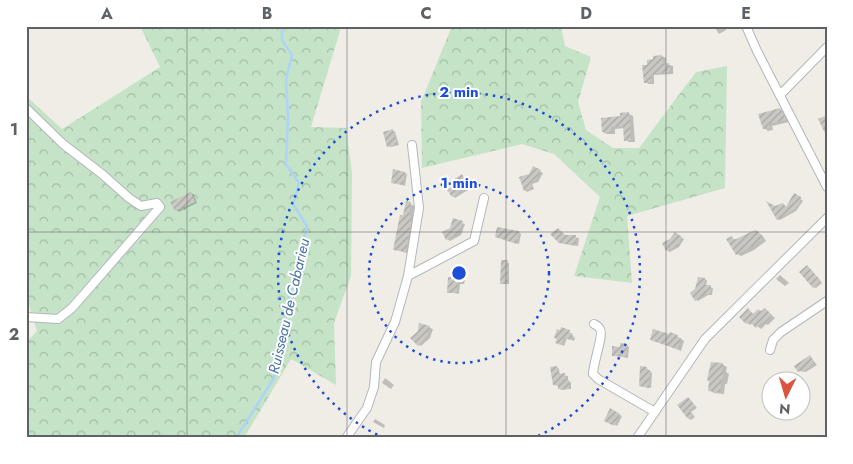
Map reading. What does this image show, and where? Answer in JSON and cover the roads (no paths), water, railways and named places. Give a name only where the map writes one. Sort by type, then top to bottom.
[{"type":"street","points":[[746,26],[827,187]]},
{"type":"street","points":[[780,95],[827,48]]},
{"type":"street","points":[[26,108],[63,144],[129,198],[141,206],[157,203],[160,207],[72,308],[58,319],[26,317]]},
{"type":"street","points":[[346,438],[367,408],[374,387],[376,362],[395,322],[408,276],[419,208],[412,145]]},
{"type":"street","points":[[408,276],[474,242],[484,198]]},
{"type":"street","points":[[637,438],[705,339],[827,218]]},
{"type":"street","points":[[770,350],[773,340],[781,332],[827,301]]},
{"type":"street","points":[[594,324],[601,329],[602,336],[594,363],[593,374],[598,379],[655,412]]},
{"type":"waterway","name":"Ruisseau de Cabarieu","points":[[236,438],[274,378],[280,334],[307,226],[293,204],[299,183],[286,164],[288,118],[286,79],[292,55],[282,40],[282,26]]}]
